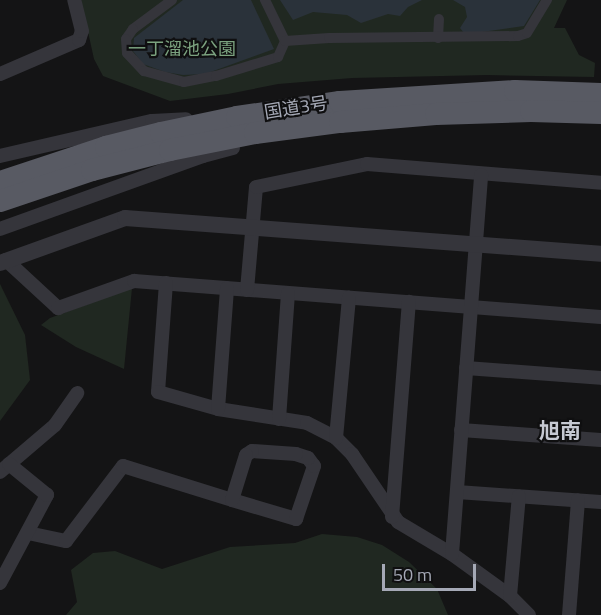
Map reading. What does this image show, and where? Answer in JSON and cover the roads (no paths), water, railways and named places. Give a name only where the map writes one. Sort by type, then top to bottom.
[{"type":"highway","name":"国道3号","points":[[0,183],[106,147],[237,117],[340,102],[430,94],[515,91],[601,94]]},
{"type":"highway","name":"国道3号","points":[[0,201],[92,170],[170,150],[255,134],[340,122],[436,114],[531,111],[601,113]]},
{"type":"street","points":[[0,74],[79,40],[82,31],[74,0]]},
{"type":"street","points":[[172,0],[133,29],[126,39],[127,53],[144,71],[161,78],[184,82],[240,69],[278,57],[285,41],[265,0]]},
{"type":"street","points":[[285,41],[329,38],[518,36],[527,33],[547,0]]},
{"type":"street","points":[[438,38],[439,19]]},
{"type":"street","points":[[0,156],[152,121],[237,117]]},
{"type":"street","points":[[0,229],[202,156],[340,122]]},
{"type":"street","points":[[247,290],[256,187],[367,164],[601,183]]},
{"type":"street","points":[[452,554],[481,175]]},
{"type":"street","points":[[3,261],[125,218],[601,254]]},
{"type":"street","points":[[3,261],[58,308],[134,281],[601,316]]},
{"type":"street","points":[[166,283],[158,392],[218,409],[307,423],[336,438],[352,454],[392,517],[452,554],[510,596],[529,615]]},
{"type":"street","points":[[218,409],[227,288]]},
{"type":"street","points":[[279,419],[288,293]]},
{"type":"street","points":[[336,438],[349,298]]},
{"type":"street","points":[[392,517],[409,302]]},
{"type":"street","points":[[466,368],[601,378]]},
{"type":"street","points":[[0,583],[47,495],[4,468],[55,425],[77,393]]},
{"type":"street","points":[[461,430],[601,440]]},
{"type":"street","points":[[28,533],[66,541],[123,466],[232,500],[296,519],[314,466],[308,458],[296,454],[252,451],[246,455],[232,500]]},
{"type":"street","points":[[457,492],[601,502]]},
{"type":"street","points":[[510,596],[519,496]]},
{"type":"street","points":[[569,615],[578,500]]},
{"type":"district","name":"旭南","points":[[560,430]]},
{"type":"park label","name":"一丁溜池公園","points":[[182,49]]}]
